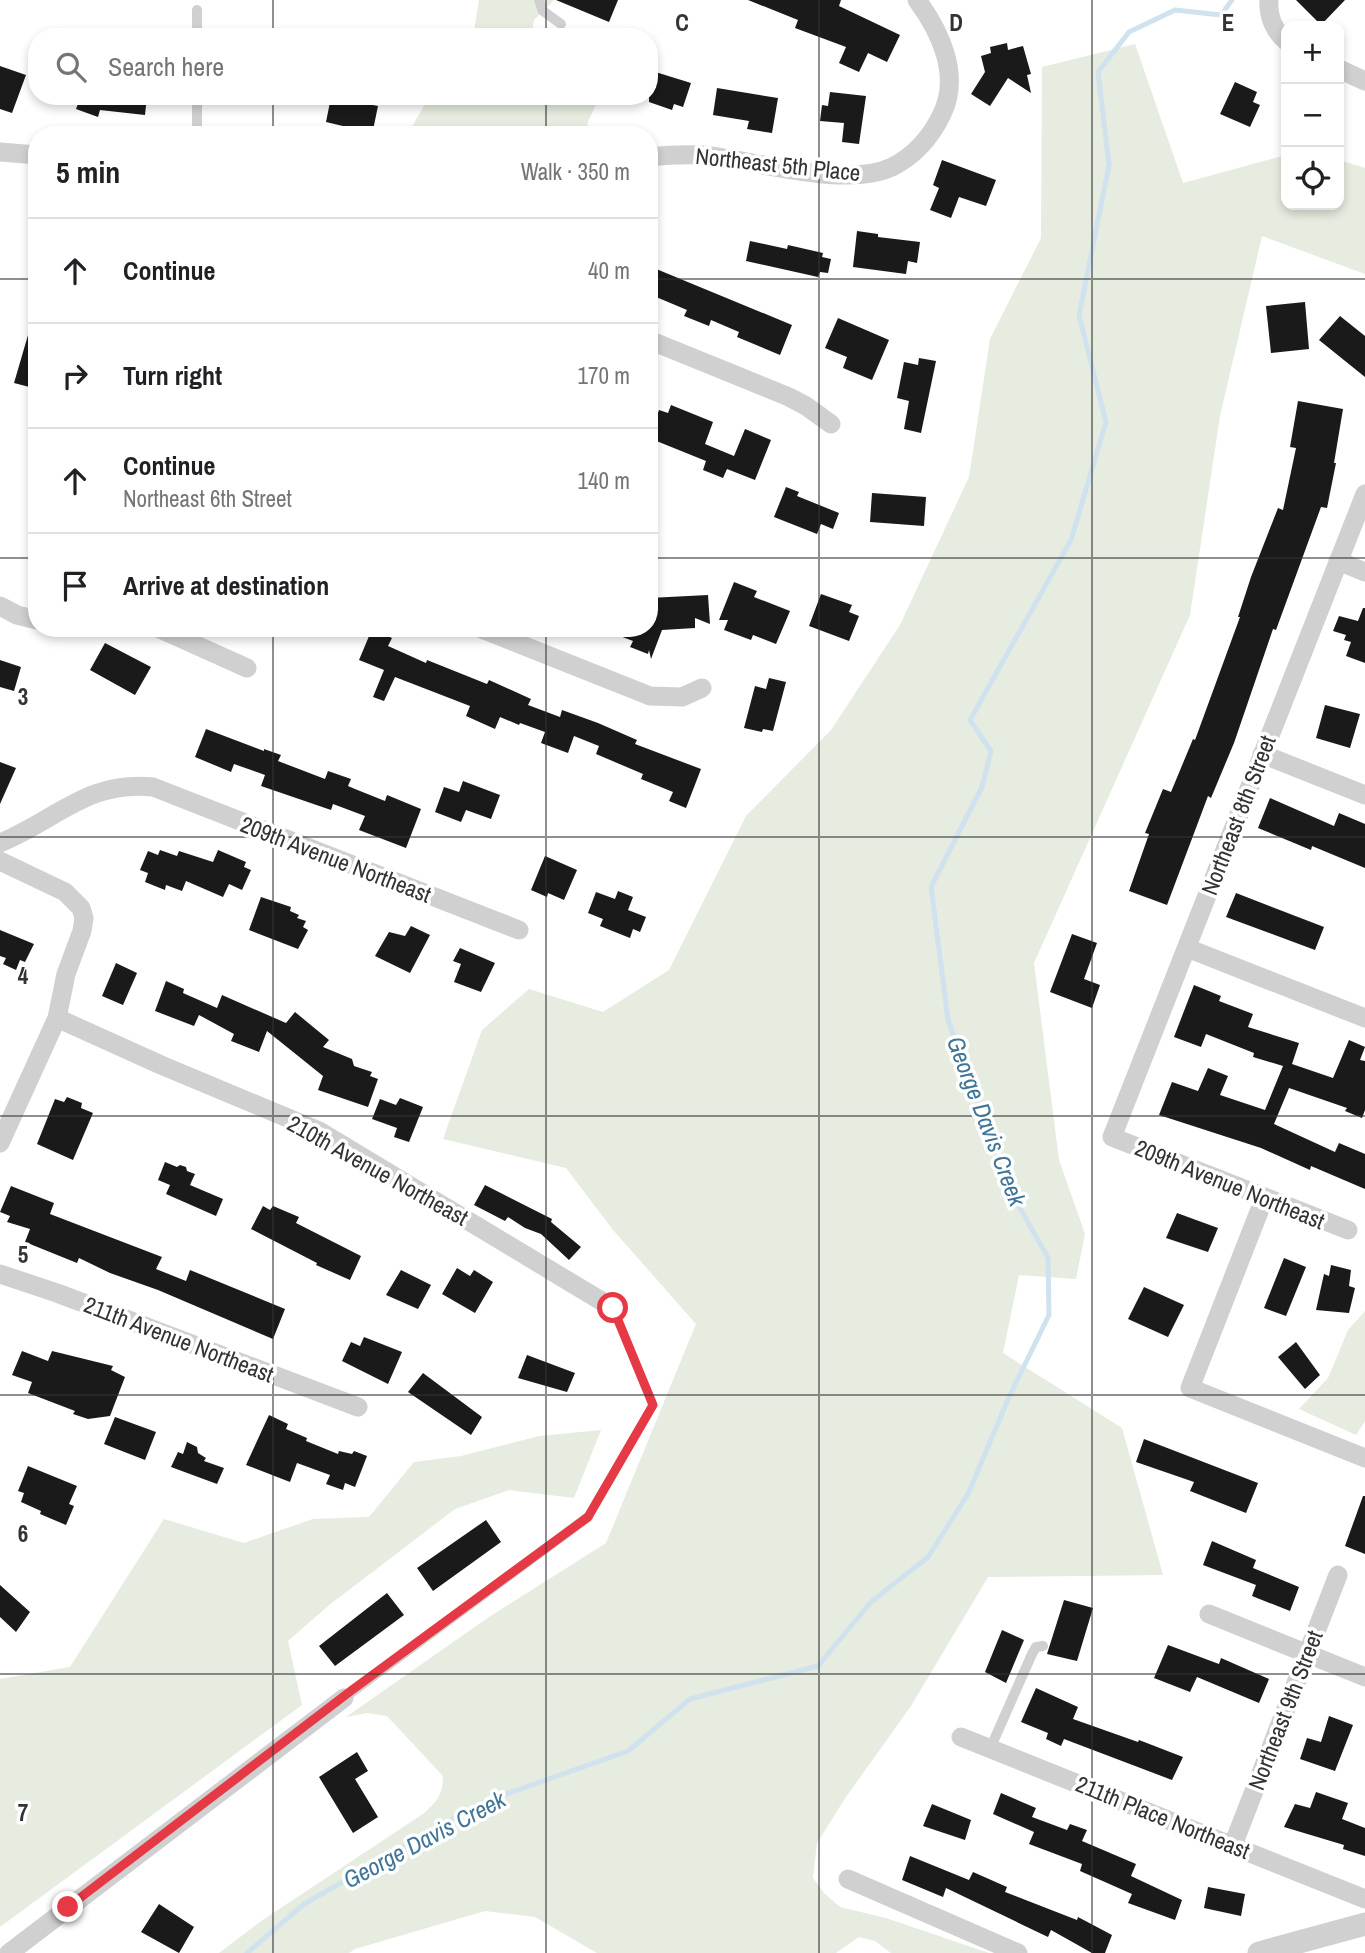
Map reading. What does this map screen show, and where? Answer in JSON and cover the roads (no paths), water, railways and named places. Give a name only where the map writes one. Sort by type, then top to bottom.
[{"type":"street","name":"Northeast 5th Place","points":[[658,156],[703,155],[851,175],[891,167],[905,159],[919,150],[934,130],[945,108],[950,82],[945,53],[935,25],[917,0]]},
{"type":"street","points":[[1269,0],[1272,21],[1281,37]]},
{"type":"street","points":[[1344,71],[1365,81]]},
{"type":"street","points":[[0,152],[28,154]]},
{"type":"street","points":[[658,344],[789,397],[831,424]]},
{"type":"street","name":"Northeast 8th Street","points":[[1112,1137],[1365,494]]},
{"type":"street","points":[[1338,561],[1365,572]]},
{"type":"street","points":[[0,606],[28,618]]},
{"type":"street","points":[[179,637],[247,667]]},
{"type":"street","points":[[502,637],[650,696],[682,697],[702,688]]},
{"type":"street","points":[[1262,754],[1365,795]]},
{"type":"street","name":"209th Avenue Northeast","points":[[0,843],[94,792],[136,785],[153,787],[520,930]]},
{"type":"street","points":[[0,861],[65,892],[81,908],[83,918],[82,931],[60,995],[57,1018],[1,1136]]},
{"type":"street","points":[[1187,948],[1365,1018]]},
{"type":"street","name":"210th Avenue Northeast","points":[[57,1018],[160,1065],[319,1131],[613,1308]]},
{"type":"street","name":"209th Avenue Northeast","points":[[1112,1137],[1348,1230]]},
{"type":"street","points":[[1264,1199],[1190,1388],[1365,1458]]},
{"type":"street","name":"211th Avenue Northeast","points":[[0,1274],[358,1407]]},
{"type":"street","name":"Northeast 9th Street","points":[[1233,1845],[1338,1575]]},
{"type":"street","points":[[1209,1614],[1365,1677]]},
{"type":"street","points":[[9,1953],[344,1698]]},
{"type":"street","name":"211th Place Northeast","points":[[961,1737],[1365,1899]]},
{"type":"street","points":[[848,1880],[1018,1953]]},
{"type":"street","points":[[1259,1953],[1365,1924]]},
{"type":"lane","points":[[539,0],[543,11],[561,24]]},
{"type":"lane","points":[[197,10],[197,28]]},
{"type":"lane","points":[[197,105],[197,126]]},
{"type":"lane","points":[[344,1698],[588,1517]]},
{"type":"lane","points":[[990,1749],[1032,1654],[1036,1647],[1043,1646]]},
{"type":"waterway","name":"George Davis Creek","points":[[247,1953],[304,1904],[481,1803],[628,1751],[690,1699],[818,1666],[871,1602],[928,1557],[968,1494],[1009,1397],[1049,1315],[1048,1258],[1006,1183],[948,1020],[931,887],[982,787],[991,751],[970,720],[1071,540],[1106,422],[1079,315],[1109,165],[1098,72],[1129,32],[1175,10],[1221,15],[1232,0]]}]
